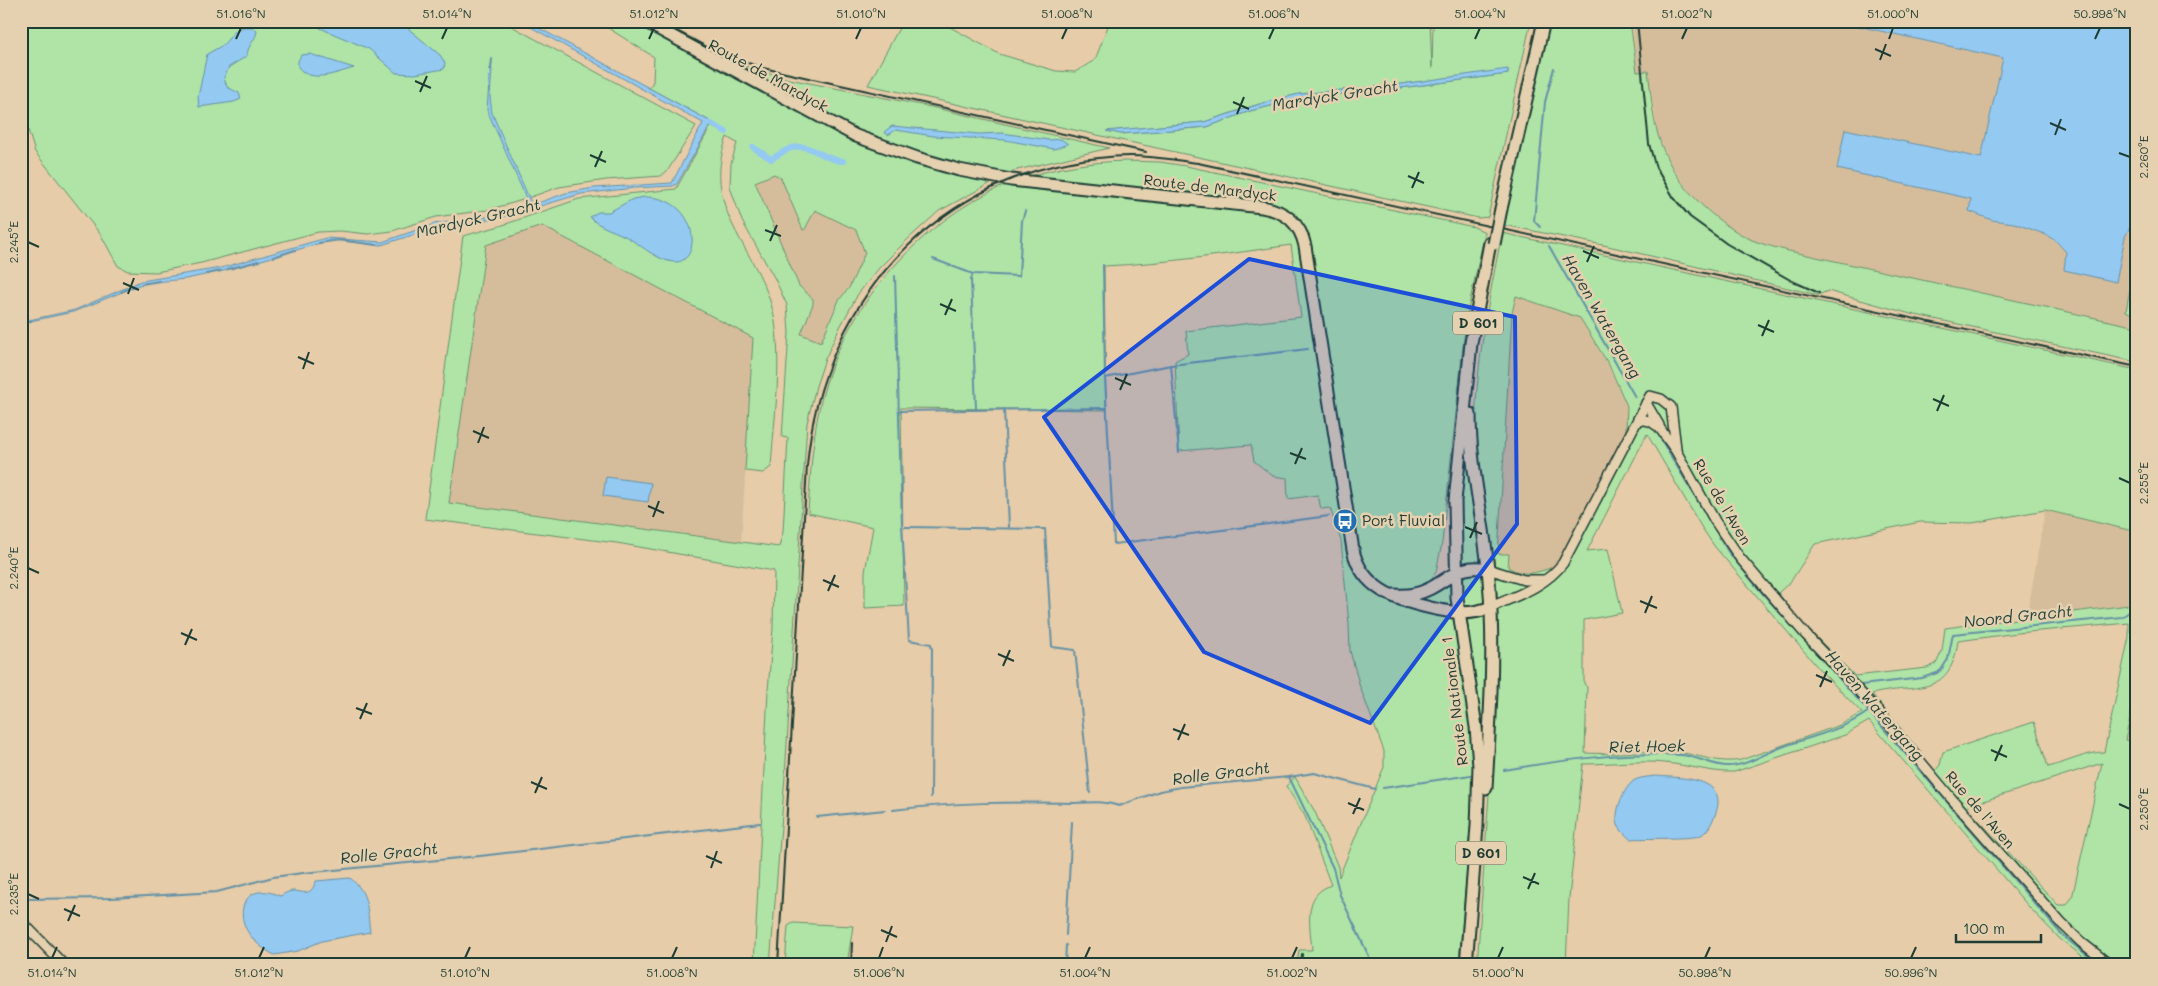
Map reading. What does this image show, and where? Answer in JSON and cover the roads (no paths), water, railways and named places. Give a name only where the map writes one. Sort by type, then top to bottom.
[{"type":"main road","name":"Route de Mardyck","points":[[643,21],[726,72],[808,117],[838,130],[917,158],[985,175],[1268,208],[1290,218],[1301,232],[1306,246],[1354,555],[1358,566],[1366,578],[1385,593],[1399,600],[1459,614],[1476,613],[1491,608]]},
{"type":"main road","name":"D 601","points":[[1459,614],[1455,546],[1456,482],[1471,343],[1538,21]]},
{"type":"main road","name":"D 601","points":[[1499,208],[1544,21]]},
{"type":"main road","name":"D 601","points":[[1491,608],[1488,569],[1472,468],[1470,414],[1478,326],[1492,244]]},
{"type":"main road","points":[[1440,581],[1455,546]]},
{"type":"main road","points":[[1385,593],[1400,595],[1420,592],[1431,588],[1456,572],[1473,568],[1488,569]]},
{"type":"main road","name":"Route Nationale 1","points":[[1473,965],[1485,806],[1492,633],[1491,608]]},
{"type":"main road","name":"Route Nationale 1","points":[[1459,614],[1475,722],[1479,766],[1477,826],[1466,965]]},
{"type":"street","name":"Rue de l'Aven","points":[[1676,451],[1671,408],[1661,398],[1648,400],[1662,430],[1676,451],[1715,522],[1745,564],[1806,635],[1880,713],[1950,798],[2061,923],[2110,965]]},
{"type":"street","points":[[1491,608],[1536,586],[1556,572],[1565,561],[1648,400]]},
{"type":"street","points":[[1638,419],[1652,422],[1662,430]]},
{"type":"street","points":[[1488,569],[1524,580],[1546,579]]},
{"type":"street","points":[[21,921],[64,965]]},
{"type":"water","points":[[399,21],[440,55],[445,63],[444,69],[415,74],[396,73],[369,49],[320,28],[315,22]]},
{"type":"water","points":[[520,21],[526,21],[717,125],[716,129],[710,126],[677,184],[673,186],[581,194],[503,217],[432,229],[381,245],[331,240],[223,271],[186,279],[144,283],[73,312],[21,323],[75,310],[141,281],[221,268],[326,238],[382,242],[434,224],[494,216],[527,206],[526,198],[487,110],[490,68],[492,69],[490,97],[492,113],[532,205],[566,193],[594,188],[672,183],[703,123]]},
{"type":"water","points":[[1835,21],[2137,21],[2137,195],[2130,227],[2125,237],[2116,282],[2064,270],[2066,252],[2056,241],[2044,234],[2014,223],[1992,220],[1969,211],[1971,199],[1837,169],[1845,129],[1981,158],[2003,58]]},
{"type":"water","points":[[252,27],[257,31],[256,34],[248,49],[247,56],[229,67],[224,78],[227,87],[239,93],[241,99],[234,102],[199,107],[198,97],[207,54],[223,45],[236,30]]},
{"type":"water","points":[[310,54],[354,68],[324,76],[310,75],[298,67],[298,61],[301,55]]},
{"type":"water","points":[[1508,69],[1508,74],[1377,91],[1308,97],[1250,111],[1207,127],[1121,134],[1106,131],[1204,122],[1269,101],[1299,94],[1387,86]]},
{"type":"water","points":[[892,126],[979,134],[1002,133],[1049,140],[1061,139],[1068,144],[1054,149],[1005,140],[933,136],[896,130],[888,135],[884,132]]},
{"type":"water","points":[[645,197],[663,200],[677,207],[686,218],[691,230],[692,242],[689,253],[683,260],[674,262],[663,259],[625,236],[598,224],[590,217],[598,212],[609,212],[633,199]]},
{"type":"water","points":[[606,477],[651,483],[648,502],[603,496]]},
{"type":"water","points":[[1655,776],[1677,777],[1700,782],[1709,786],[1716,793],[1718,802],[1715,815],[1704,833],[1694,837],[1630,839],[1622,832],[1617,822],[1617,815],[1623,794],[1635,780]]},
{"type":"water","points":[[350,878],[364,896],[370,932],[322,941],[298,951],[274,955],[257,943],[247,931],[242,911],[250,896],[257,892],[268,892],[280,896],[290,891],[309,892],[316,881]]},
{"type":"waterway","points":[[491,69],[492,59]]},
{"type":"waterway","name":"Haven Watergang","points":[[1540,227],[1534,221],[1545,102],[1554,68]]},
{"type":"waterway","name":"Mardyck Gracht","points":[[710,123],[726,132]]},
{"type":"waterway","name":"Mardyck Gracht","points":[[753,147],[771,159],[790,148],[803,147],[831,159],[843,161]]},
{"type":"waterway","points":[[933,259],[973,274],[1019,276],[1022,221],[1025,211]]},
{"type":"waterway","name":"Mardyck Gracht","points":[[319,243],[340,240],[376,245]]},
{"type":"waterway","name":"Haven Watergang","points":[[1549,246],[1635,397]]},
{"type":"waterway","name":"Mardyck Gracht","points":[[274,257],[295,250]]},
{"type":"waterway","name":"Mardyck Gracht","points":[[228,269],[259,261]]},
{"type":"waterway","points":[[1103,265],[1105,378],[1114,544],[1329,516]]},
{"type":"waterway","name":"Mardyck Gracht","points":[[206,274],[221,271]]},
{"type":"waterway","points":[[973,274],[971,279],[976,409]]},
{"type":"waterway","points":[[895,276],[902,526],[909,640],[931,644],[932,649],[931,797]]},
{"type":"waterway","name":"Mardyck Gracht","points":[[142,284],[159,281]]},
{"type":"waterway","name":"Mardyck Gracht","points":[[121,292],[135,286]]},
{"type":"waterway","name":"Mardyck Gracht","points":[[21,324],[31,321]]},
{"type":"waterway","points":[[1105,378],[1171,365],[1308,349]]},
{"type":"waterway","points":[[1171,365],[1179,453]]},
{"type":"waterway","points":[[900,411],[1107,408]]},
{"type":"waterway","points":[[1004,409],[1009,527]]},
{"type":"waterway","name":"Haven Watergang","points":[[1660,438],[1729,553],[2062,935],[2099,965]]},
{"type":"waterway","points":[[905,527],[1045,529],[1052,647],[1075,650],[1090,793]]},
{"type":"waterway","name":"Noord Gracht","points":[[1861,685],[1922,678],[1937,673],[1948,659],[1953,634],[2122,617],[2132,610],[2137,600]]},
{"type":"waterway","name":"Riet Hoek","points":[[1504,770],[1570,760],[1659,754],[1693,757],[1722,766],[1735,765],[1749,762],[1782,747],[1848,724],[1869,711]]},
{"type":"waterway","name":"Riet Hoek","points":[[1289,777],[1314,773],[1375,789]]},
{"type":"waterway","name":"Riet Hoek","points":[[1383,788],[1471,775]]},
{"type":"waterway","name":"Rolle Gracht","points":[[893,810],[938,805],[1006,803],[1096,802],[1119,806],[1160,791],[1181,787],[1289,777],[1333,868],[1340,895],[1373,965]]},
{"type":"waterway","name":"Rolle Gracht","points":[[817,817],[885,810]]},
{"type":"waterway","points":[[1066,935],[1072,822]]},
{"type":"waterway","name":"Rolle Gracht","points":[[21,899],[111,898],[217,892],[273,877],[303,873],[480,856],[760,823]]},
{"type":"waterway","points":[[1065,965],[1066,945]]},
{"type":"railway","points":[[658,21],[716,52],[763,68],[1146,152]]},
{"type":"railway","points":[[1637,21],[1649,144],[1656,168],[1674,198],[1690,217],[1727,244],[1792,281],[1819,293]]},
{"type":"railway","points":[[778,965],[807,466],[818,403],[838,345],[868,292],[907,247],[953,210],[1006,181],[1066,163],[1130,156],[1156,157],[1198,163],[2137,367]]},
{"type":"railway","points":[[851,965],[852,943]]},
{"type":"railway","points":[[1301,965],[1302,954]]},
{"type":"place","name":"Port Fluvial","points":[[1345,521]]}]
